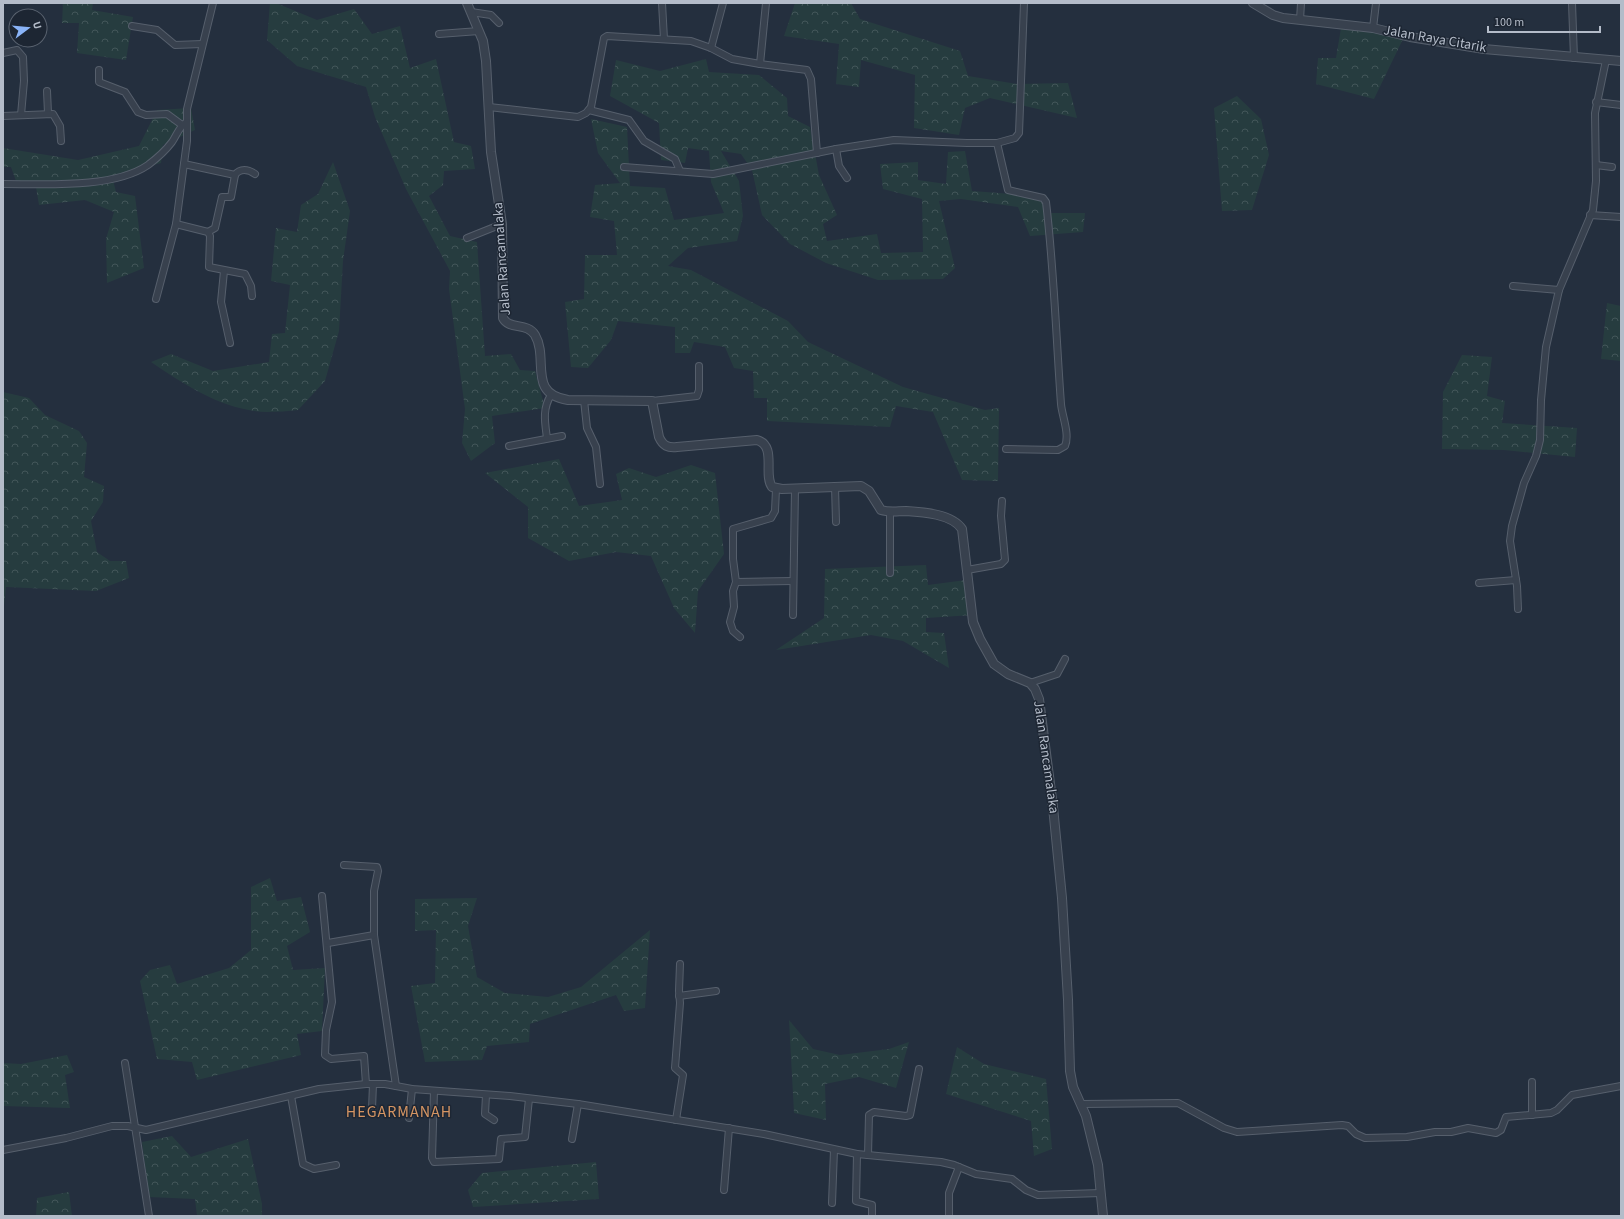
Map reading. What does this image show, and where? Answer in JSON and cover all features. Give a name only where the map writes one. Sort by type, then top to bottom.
[{"type":"street","points":[[156,299],[176,224],[187,141],[185,124],[187,109],[213,3]]},
{"type":"street","name":"Jalan Rancamalaka","points":[[467,3],[479,31],[486,61],[491,152],[502,224],[503,318],[508,324],[526,327],[534,334],[539,345],[540,373],[547,390],[551,395]]},
{"type":"street","points":[[662,3],[664,40]]},
{"type":"street","points":[[711,48],[723,3]]},
{"type":"street","points":[[760,64],[766,3]]},
{"type":"street","points":[[624,167],[713,174],[836,149],[894,140],[997,143],[1015,138],[1019,132],[1024,3]]},
{"type":"street","name":"Jalan Raya Citarik","points":[[1253,3],[1273,15],[1300,20],[1373,28],[1410,37],[1484,49],[1621,61]]},
{"type":"street","points":[[1300,20],[1301,3]]},
{"type":"street","points":[[1373,28],[1376,3]]},
{"type":"street","points":[[1572,3],[1574,58]]},
{"type":"street","points":[[471,12],[491,15],[499,23]]},
{"type":"street","points":[[132,26],[157,30],[175,45],[202,44]]},
{"type":"street","points":[[439,34],[479,31]]},
{"type":"street","points":[[489,107],[578,117],[589,110],[604,38],[610,36],[691,41],[711,48],[732,59],[807,70],[811,79],[817,154]]},
{"type":"street","points":[[3,53],[17,50],[23,57],[24,82],[21,115]]},
{"type":"street","points":[[1518,609],[1516,580],[1513,570],[1510,541],[1512,526],[1524,483],[1536,456],[1540,440],[1541,400],[1546,347],[1559,290],[1590,215],[1595,198],[1596,165],[1594,132],[1596,102],[1606,60]]},
{"type":"street","points":[[98,70],[99,82],[125,92],[138,112],[146,115],[167,114],[185,124]]},
{"type":"street","points":[[47,91],[48,113]]},
{"type":"street","points":[[1596,102],[1621,105]]},
{"type":"street","points":[[589,110],[629,120],[644,141],[675,159],[680,171]]},
{"type":"street","points":[[3,116],[53,114],[58,122],[60,141]]},
{"type":"street","points":[[3,184],[78,184],[125,174],[146,166],[154,160],[171,143],[185,124]]},
{"type":"street","points":[[997,143],[1008,190],[1043,198],[1046,202],[1052,248],[1061,407],[1066,437],[1065,446],[1058,450],[1006,449]]},
{"type":"street","points":[[836,149],[839,166],[847,178]]},
{"type":"street","points":[[184,164],[235,174]]},
{"type":"street","points":[[1596,165],[1612,167]]},
{"type":"street","points":[[176,224],[208,232],[215,228],[222,197],[231,197],[235,174],[240,170],[245,170],[254,174]]},
{"type":"street","points":[[1590,215],[1621,217]]},
{"type":"street","points":[[467,238],[502,224]]},
{"type":"street","points":[[208,232],[210,236],[209,268],[245,274],[252,286],[252,296]]},
{"type":"street","points":[[224,270],[221,302],[230,343]]},
{"type":"street","points":[[1513,286],[1559,290]]},
{"type":"street","points":[[547,438],[544,412],[546,403],[551,395],[556,398],[568,400],[652,400],[697,396],[699,390],[699,366]]},
{"type":"street","points":[[584,400],[587,428],[596,447],[600,484]]},
{"type":"street","points":[[652,400],[659,437],[661,443],[666,446],[678,447],[752,440],[762,442],[768,451],[770,484],[776,489],[857,485],[865,487],[881,510],[890,512],[890,573]]},
{"type":"street","points":[[509,446],[562,436]]},
{"type":"street","points":[[834,486],[836,522]]},
{"type":"street","points":[[793,615],[795,488]]},
{"type":"street","points":[[740,637],[733,631],[730,622],[734,603],[733,591],[736,582],[733,559],[733,529],[771,518],[774,515],[776,489]]},
{"type":"street","points":[[967,570],[1001,564],[1006,560],[1001,516],[1002,501]]},
{"type":"street","name":"Jalan Rancamalaka","points":[[890,512],[905,511],[933,514],[957,522],[963,532],[973,622],[985,650],[998,667],[1030,683],[1035,689],[1039,699],[1052,799],[1062,898],[1068,1000],[1070,1070],[1073,1088],[1082,1104],[1098,1165],[1103,1216]]},
{"type":"street","points":[[1479,583],[1516,580]]},
{"type":"street","points":[[736,582],[793,582]]},
{"type":"street","points":[[1030,683],[1057,674],[1065,659]]},
{"type":"street","points":[[344,866],[371,866],[378,868],[374,891],[374,935],[396,1086]]},
{"type":"street","points":[[322,896],[328,943],[332,1002],[326,1030],[325,1055],[331,1059],[364,1056],[366,1084]]},
{"type":"street","points":[[328,943],[374,935]]},
{"type":"street","points":[[676,1120],[682,1074],[675,1068],[680,1003],[680,964]]},
{"type":"street","points":[[679,996],[716,991]]},
{"type":"street","points":[[125,1063],[149,1216]]},
{"type":"street","points":[[868,1155],[869,1114],[874,1112],[906,1116],[910,1115],[918,1069]]},
{"type":"street","points":[[1532,1082],[1532,1115]]},
{"type":"street","points":[[372,1109],[373,1084]]},
{"type":"street","points":[[3,1150],[66,1138],[112,1126],[146,1130],[319,1089],[373,1084],[578,1104],[780,1136],[834,1150],[857,1154],[933,1162],[959,1167],[976,1174],[1012,1179],[1026,1190],[1038,1195],[1101,1193]]},
{"type":"street","points":[[1082,1104],[1178,1103],[1185,1105],[1224,1128],[1237,1132],[1342,1125],[1348,1126],[1356,1134],[1365,1138],[1408,1137],[1435,1132],[1451,1132],[1468,1128],[1496,1134],[1501,1130],[1506,1117],[1555,1112],[1572,1095],[1621,1086]]},
{"type":"street","points":[[409,1118],[412,1089]]},
{"type":"street","points":[[434,1091],[432,1158],[434,1162],[499,1159],[501,1139],[525,1137],[529,1099]]},
{"type":"street","points":[[486,1095],[485,1114],[494,1120]]},
{"type":"street","points":[[291,1096],[303,1164],[314,1170],[336,1165]]},
{"type":"street","points":[[572,1138],[578,1104]]},
{"type":"street","points":[[724,1190],[729,1128]]},
{"type":"street","points":[[832,1203],[834,1150]]},
{"type":"street","points":[[857,1154],[856,1201],[872,1205],[872,1216]]},
{"type":"street","points":[[949,1216],[949,1193],[959,1167]]},
{"type":"green space","points":[[63,3],[93,3],[92,10],[133,17],[126,60],[77,53],[79,23],[62,23]]},
{"type":"green space","points":[[270,3],[276,3],[317,20],[354,9],[372,34],[400,26],[410,68],[436,59],[454,142],[471,146],[475,169],[444,171],[443,185],[429,196],[450,236],[477,242],[485,356],[511,354],[520,370],[535,371],[545,408],[492,416],[495,443],[471,461],[462,443],[465,409],[449,289],[450,271],[406,189],[375,117],[366,87],[297,66],[267,40]]},
{"type":"green space","points":[[795,3],[851,3],[860,19],[960,51],[968,76],[1017,84],[1068,83],[1077,118],[990,98],[965,108],[959,135],[914,128],[915,75],[861,60],[859,87],[836,84],[839,44],[784,36]]},
{"type":"green space","points":[[1379,27],[1403,39],[1374,99],[1316,84],[1318,58],[1336,58],[1341,28]]},
{"type":"green space","points":[[706,59],[709,72],[759,75],[787,98],[788,116],[810,127],[819,175],[837,215],[823,224],[827,241],[877,234],[881,253],[923,252],[922,199],[883,189],[880,164],[918,162],[918,180],[946,184],[948,152],[965,151],[972,191],[1038,196],[1049,213],[1085,213],[1083,232],[1030,236],[1018,207],[961,199],[939,201],[955,268],[943,279],[878,280],[826,263],[790,244],[762,215],[752,170],[741,154],[721,151],[739,181],[743,216],[737,241],[688,248],[668,266],[691,270],[788,321],[808,342],[903,387],[985,410],[999,408],[998,481],[962,480],[933,412],[896,406],[890,427],[767,421],[767,398],[754,398],[753,371],[734,368],[725,347],[694,342],[690,353],[675,353],[675,327],[618,321],[611,340],[588,368],[571,367],[565,302],[584,299],[585,255],[617,255],[614,221],[590,217],[595,185],[620,183],[598,153],[591,119],[627,127],[630,186],[665,188],[674,220],[724,213],[711,182],[709,151],[688,148],[685,163],[661,160],[659,123],[610,96],[616,60],[660,71]]},
{"type":"green space","points":[[1237,96],[1261,119],[1269,155],[1252,210],[1222,211],[1214,108]]},
{"type":"green space","points":[[191,108],[195,130],[163,145],[161,163],[112,176],[116,192],[135,196],[144,268],[107,283],[106,239],[114,212],[85,200],[39,205],[35,181],[16,181],[11,167],[3,167],[3,148],[78,160],[139,146],[157,110]]},
{"type":"green space","points":[[333,162],[350,211],[343,261],[339,331],[325,381],[298,410],[279,412],[251,411],[220,402],[191,388],[151,362],[171,354],[213,371],[269,362],[272,334],[285,333],[290,285],[271,281],[276,228],[297,232],[301,205],[318,194]]},
{"type":"green space","points":[[1607,303],[1621,306],[1621,361],[1601,359]]},
{"type":"green space","points":[[1462,355],[1492,357],[1487,396],[1505,401],[1502,423],[1577,428],[1575,457],[1504,450],[1442,449],[1443,392]]},
{"type":"green space","points":[[3,392],[29,398],[45,415],[79,431],[87,443],[84,477],[104,486],[103,502],[91,521],[97,552],[110,561],[126,561],[129,578],[96,591],[6,587],[3,616]]},
{"type":"green space","points":[[559,459],[579,506],[622,500],[616,474],[629,468],[656,477],[691,465],[715,473],[724,554],[698,591],[695,633],[674,608],[651,556],[616,552],[569,561],[528,538],[528,507],[485,473]]},
{"type":"green space","points":[[926,565],[928,585],[966,580],[973,615],[926,618],[926,632],[944,633],[949,668],[903,641],[871,635],[776,650],[824,618],[825,569]]},
{"type":"green space","points":[[270,878],[277,901],[301,897],[310,932],[287,946],[293,970],[325,968],[322,1031],[297,1034],[301,1055],[197,1080],[192,1062],[157,1059],[140,981],[150,970],[170,965],[177,984],[229,968],[251,950],[251,887]]},
{"type":"green space","points":[[477,898],[468,926],[477,977],[505,993],[548,997],[581,987],[650,930],[645,1008],[624,1011],[616,995],[530,1024],[529,1042],[487,1046],[482,1060],[425,1062],[411,986],[435,983],[436,930],[415,931],[415,899]]},
{"type":"green space","points":[[789,1020],[813,1049],[840,1055],[889,1049],[909,1042],[896,1088],[859,1077],[825,1084],[826,1120],[794,1113]]},
{"type":"green space","points":[[957,1047],[984,1064],[1046,1079],[1052,1149],[1034,1156],[1031,1121],[946,1094]]},
{"type":"green space","points":[[67,1055],[74,1072],[65,1075],[70,1108],[3,1106],[3,1063],[21,1064]]},
{"type":"green space","points":[[172,1136],[191,1157],[248,1139],[262,1204],[262,1216],[197,1216],[195,1199],[149,1197],[142,1142]]},
{"type":"green space","points":[[596,1162],[599,1199],[473,1207],[468,1190],[482,1173]]},
{"type":"green space","points":[[69,1192],[72,1216],[36,1216],[37,1198]]},
{"type":"district","name":"HEGARMANAH","points":[[399,1112]]}]
